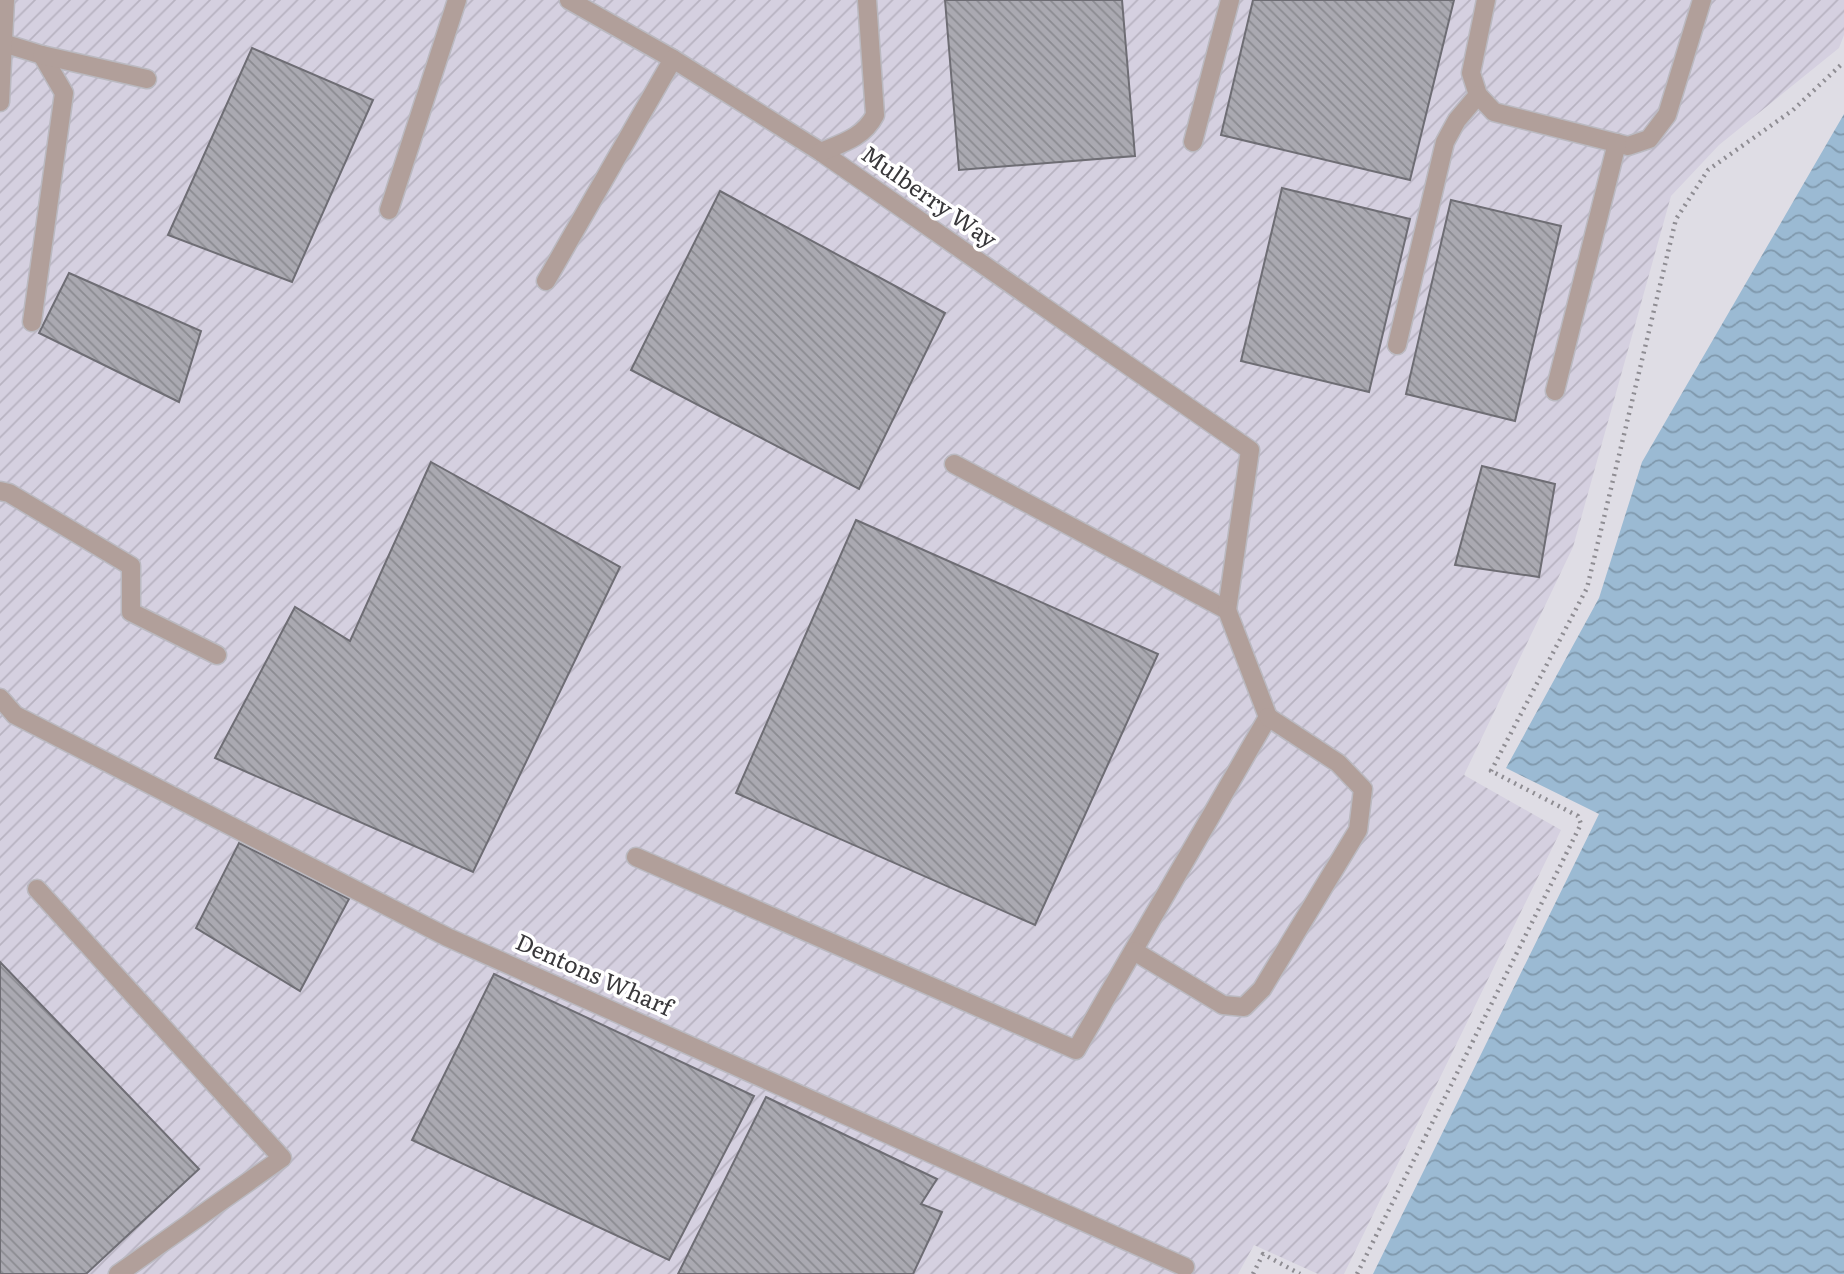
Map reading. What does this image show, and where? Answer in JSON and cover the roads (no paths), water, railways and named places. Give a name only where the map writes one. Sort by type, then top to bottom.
[{"type":"street","points":[[0,102],[5,0]]},
{"type":"street","points":[[389,209],[457,0]]},
{"type":"street","name":"Mulberry Way","points":[[569,0],[673,59],[821,152],[1251,450],[1227,610]]},
{"type":"street","points":[[821,152],[856,137],[869,128],[875,114],[867,0]]},
{"type":"street","points":[[1193,142],[1230,0]]},
{"type":"street","points":[[1486,0],[1471,73],[1478,95],[1494,112],[1628,146],[1649,139],[1667,115],[1702,0]]},
{"type":"street","points":[[3,43],[42,55],[147,79]]},
{"type":"street","points":[[32,322],[64,93],[42,55]]},
{"type":"street","points":[[546,281],[673,59]]},
{"type":"street","points":[[1398,345],[1442,151],[1457,120],[1478,95]]},
{"type":"street","points":[[1555,391],[1617,143]]},
{"type":"street","points":[[954,464],[1227,610],[1268,717],[1338,763],[1363,789],[1358,830],[1262,989],[1244,1007],[1223,1004],[1134,951]]},
{"type":"street","points":[[0,491],[9,493],[131,566],[131,612],[217,655]]},
{"type":"street","name":"Dentons Wharf","points":[[0,698],[15,715],[447,937],[1185,1267]]},
{"type":"street","points":[[636,857],[1076,1051],[1268,717]]},
{"type":"street","points":[[37,889],[282,1158],[118,1274]]},
{"type":"water","points":[[1844,114],[1844,1274],[1373,1274],[1599,814],[1506,768],[1599,598],[1642,462]]}]
